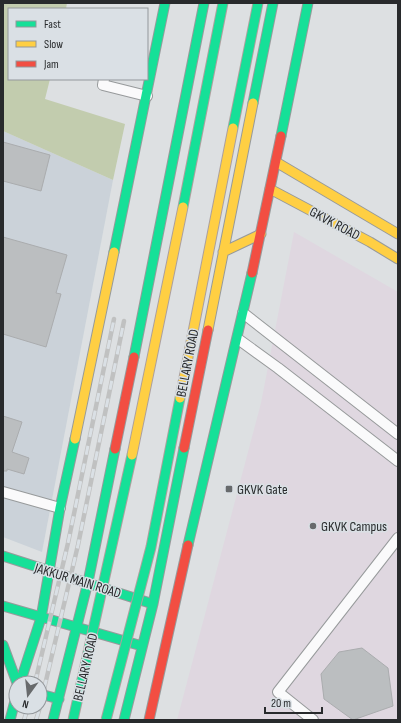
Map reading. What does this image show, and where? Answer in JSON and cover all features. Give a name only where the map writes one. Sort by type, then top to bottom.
[{"type":"main road","points":[[22,675],[40,618],[50,572],[60,508],[147,96],[165,3]]},
{"type":"main road","points":[[53,720],[88,582],[204,3]]},
{"type":"main road","name":"BELLARY ROAD","points":[[73,720],[148,384],[223,3]]},
{"type":"main road","name":"BELLARY ROAD","points":[[106,720],[151,547],[258,3]]},
{"type":"main road","name":"BELLARY ROAD","points":[[124,720],[152,604],[273,3]]},
{"type":"main road","points":[[149,720],[202,483],[238,339],[308,3]]},
{"type":"main road","name":"GKVK ROAD","points":[[276,162],[398,234]]},
{"type":"main road","name":"GKVK ROAD","points":[[270,189],[370,242],[398,259]]},
{"type":"main road","points":[[223,252],[260,234]]},
{"type":"main road","name":"JAKKUR MAIN ROAD","points":[[3,556],[50,572],[88,582],[152,604]]},
{"type":"main road","points":[[3,606],[40,618],[142,646]]},
{"type":"main road","points":[[3,645],[16,675]]},
{"type":"main road","points":[[48,696],[59,699]]},
{"type":"lane","points":[[148,40],[158,42]]},
{"type":"lane","points":[[104,80],[103,85],[147,96]]},
{"type":"lane","points":[[243,313],[398,434]]},
{"type":"lane","points":[[238,339],[398,461]]},
{"type":"lane","points":[[3,492],[60,508]]},
{"type":"lane","points":[[313,720],[278,692],[398,538]]},
{"type":"shaded area","points":[[3,131],[113,180],[42,552],[3,537]]},
{"type":"shaded area","name":"GKVK Campus","points":[[294,232],[398,292],[398,720],[177,720],[261,403]]},
{"type":"green space","points":[[3,3],[67,3],[66,8],[8,8],[8,80],[50,80],[45,99],[125,124],[113,180],[3,131]]},
{"type":"building","points":[[3,142],[50,155],[41,191],[3,181]]},
{"type":"building","points":[[3,237],[67,255],[56,293],[61,294],[46,347],[3,334]]},
{"type":"building","points":[[3,416],[22,422],[12,452],[29,458],[24,474],[7,469],[7,471],[3,471]]},
{"type":"building","points":[[362,648],[388,668],[393,706],[353,720],[324,699],[321,674],[339,652]]},
{"type":"railway","points":[[37,675],[68,543],[114,319]]},
{"type":"railway","points":[[47,675],[78,545],[124,321]]},
{"type":"railway","points":[[24,720],[26,715]]},
{"type":"railway","points":[[36,720],[38,715]]},
{"type":"traffic: fast","points":[[114,252],[165,3]]},
{"type":"traffic: fast","points":[[134,357],[204,3]]},
{"type":"traffic: fast","points":[[183,207],[223,3]]},
{"type":"traffic: fast","points":[[233,128],[258,3]]},
{"type":"traffic: fast","points":[[253,103],[273,3]]},
{"type":"traffic: fast","points":[[281,136],[308,3]]},
{"type":"traffic: fast","points":[[188,545],[252,273]]},
{"type":"traffic: fast","points":[[106,720],[151,547],[180,398]]},
{"type":"traffic: fast","points":[[23,675],[41,618],[60,508],[75,439]]},
{"type":"traffic: fast","points":[[124,720],[153,604],[184,448]]},
{"type":"traffic: fast","points":[[53,720],[88,582],[115,449]]},
{"type":"traffic: fast","points":[[73,720],[132,455]]},
{"type":"traffic: fast","points":[[3,556],[153,604]]},
{"type":"traffic: fast","points":[[3,606],[142,646]]},
{"type":"traffic: fast","points":[[3,645],[14,675]]},
{"type":"traffic: fast","points":[[48,696],[59,699]]},
{"type":"traffic: fast","points":[[10,720],[11,715]]},
{"type":"traffic: slow","points":[[208,330],[253,103]]},
{"type":"traffic: slow","points":[[180,398],[233,128]]},
{"type":"traffic: slow","points":[[276,162],[398,234]]},
{"type":"traffic: slow","points":[[270,189],[370,242],[398,259]]},
{"type":"traffic: slow","points":[[132,455],[183,207]]},
{"type":"traffic: slow","points":[[223,252],[261,234]]},
{"type":"traffic: slow","points":[[75,439],[114,252]]},
{"type":"traffic: jam","points":[[252,273],[281,136]]},
{"type":"traffic: jam","points":[[184,448],[208,330]]},
{"type":"traffic: jam","points":[[115,449],[134,357]]},
{"type":"traffic: jam","points":[[149,720],[188,545]]},
{"type":"place","name":"GKVK Gate","points":[[229,489]]},
{"type":"place","name":"GKVK Campus","points":[[313,526]]}]
